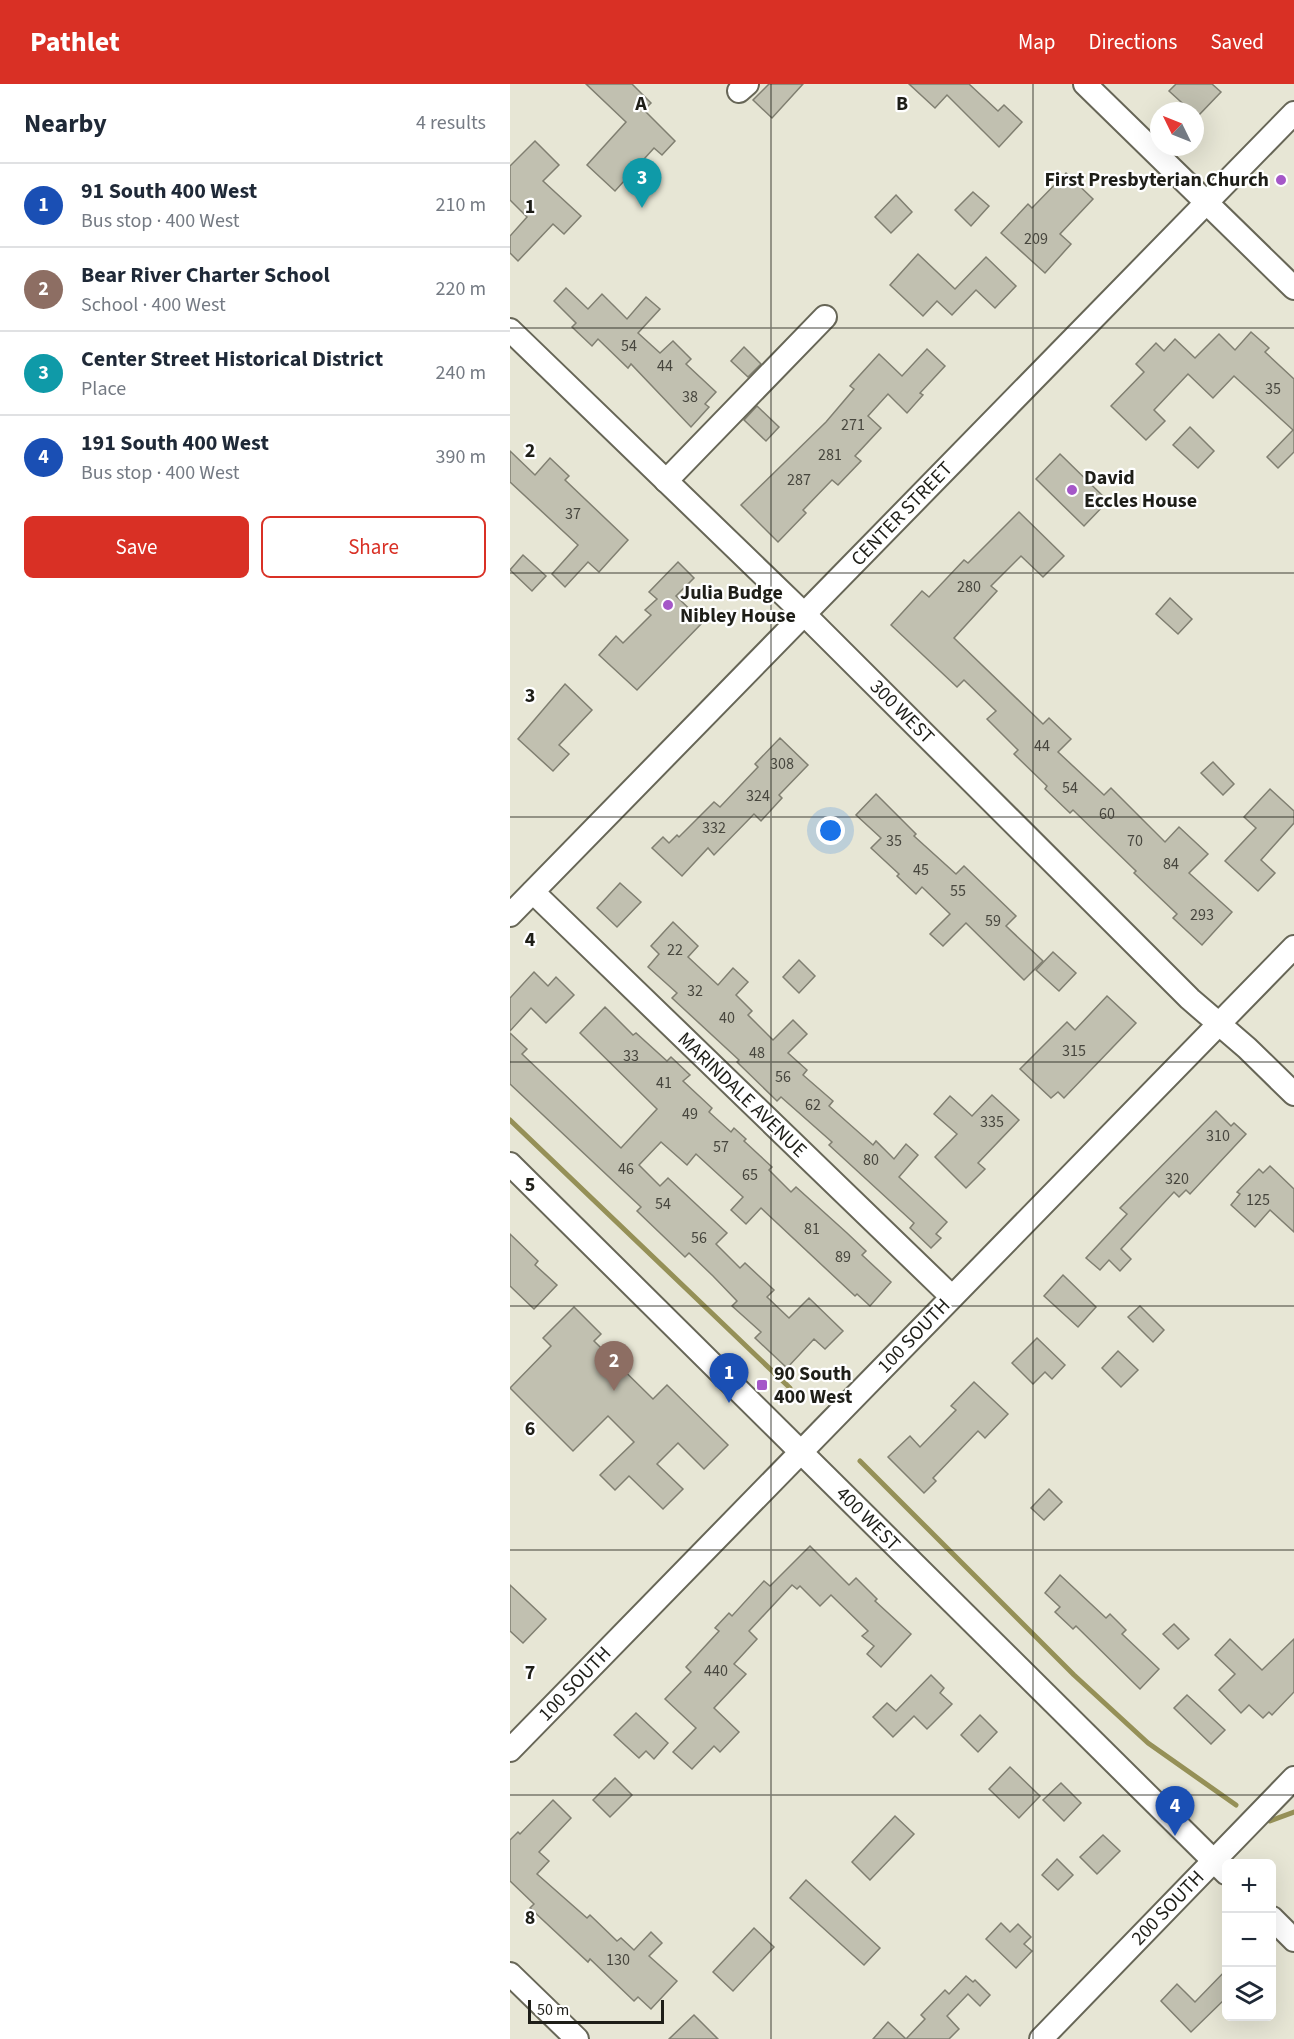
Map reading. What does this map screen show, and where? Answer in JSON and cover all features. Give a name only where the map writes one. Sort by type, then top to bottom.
[{"type":"street","points":[[1085,84],[1294,288]]},
{"type":"street","name":"CENTER STREET","points":[[510,915],[1294,113]]},
{"type":"street","points":[[666,481],[825,316]]},
{"type":"street","name":"300 WEST","points":[[510,330],[804,614],[1218,1024],[1247,1048],[1294,1094]]},
{"type":"street","name":"MARINDALE AVENUE","points":[[533,892],[952,1297]]},
{"type":"street","name":"100 SOUTH","points":[[510,1750],[1294,947]]},
{"type":"street","name":"400 WEST","points":[[510,1164],[1220,1867]]},
{"type":"street","name":"200 SOUTH","points":[[1041,2039],[1220,1867],[1294,1778]]},
{"type":"street","points":[[1276,1922],[1294,1940]]},
{"type":"street","points":[[510,1974],[577,2039]]},
{"type":"building","points":[[586,84],[632,84],[651,103],[644,110],[675,141],[662,155],[654,148],[615,191],[587,165],[626,122]]},
{"type":"building","points":[[769,84],[803,84],[772,118],[753,100]]},
{"type":"building","points":[[909,84],[969,84],[998,111],[1004,105],[1022,122],[999,147],[947,95],[935,108]]},
{"type":"building","points":[[1176,84],[1212,84],[1221,92],[1204,110],[1204,102],[1181,102],[1169,91]]},
{"type":"building","points":[[535,141],[559,165],[543,181],[581,216],[564,234],[553,224],[518,261],[510,253],[510,236],[527,217],[510,200],[510,166]]},
{"type":"building","points":[[1066,173],[1093,199],[1060,234],[1071,244],[1045,273],[1001,233],[1028,204],[1032,208]]},
{"type":"building","points":[[973,192],[989,206],[971,226],[955,210]]},
{"type":"building","points":[[896,195],[912,212],[891,233],[875,217]]},
{"type":"building","points":[[918,254],[955,289],[986,257],[1016,286],[995,308],[976,290],[952,315],[937,301],[923,316],[890,285]]},
{"type":"building","points":[[566,288],[588,309],[602,294],[627,319],[646,297],[660,309],[638,333],[660,353],[673,341],[691,359],[686,364],[716,392],[705,404],[709,407],[691,427],[631,364],[628,368],[598,339],[592,346],[572,327],[576,323],[554,301]]},
{"type":"building","points":[[1251,332],[1269,348],[1265,352],[1294,379],[1294,452],[1278,468],[1267,457],[1293,430],[1234,376],[1213,398],[1188,374],[1154,410],[1165,421],[1146,440],[1111,406],[1144,372],[1136,364],[1156,343],[1164,351],[1175,339],[1195,358],[1219,334],[1235,350]]},
{"type":"building","points":[[744,347],[761,364],[748,377],[731,361]]},
{"type":"building","points":[[927,349],[945,366],[920,393],[923,395],[907,413],[888,394],[868,416],[881,428],[855,456],[861,461],[838,485],[832,480],[803,510],[806,513],[778,542],[741,505],[826,422],[854,389],[850,386],[879,354],[902,376]]},
{"type":"building","points":[[757,406],[779,427],[766,441],[744,420]]},
{"type":"building","points":[[1190,427],[1214,451],[1198,468],[1173,445]]},
{"type":"building","points":[[510,451],[535,475],[550,458],[569,476],[565,480],[628,540],[599,572],[588,562],[565,587],[552,574],[578,545],[510,482]]},
{"type":"building","name":"David Eccles House","points":[[1060,454],[1108,501],[1084,526],[1036,479]]},
{"type":"building","points":[[1019,512],[1064,556],[1043,577],[1021,556],[991,586],[997,591],[954,638],[1043,724],[1049,718],[1071,739],[1058,752],[1104,795],[1111,788],[1165,842],[1179,827],[1208,854],[1189,873],[1232,912],[1202,945],[1173,918],[1177,914],[1134,873],[1136,871],[1073,810],[1070,813],[1045,789],[1047,786],[1014,754],[1018,750],[987,719],[996,711],[964,680],[957,687],[891,625],[922,591],[929,597],[964,560],[968,563]]},
{"type":"building","points":[[523,555],[546,576],[532,591],[510,570]]},
{"type":"building","points":[[678,562],[694,578],[676,596],[703,622],[637,690],[599,655],[616,636],[623,643],[651,615],[645,610],[657,599],[649,592]]},
{"type":"building","points":[[1170,598],[1192,619],[1178,634],[1156,614]]},
{"type":"building","points":[[565,684],[592,710],[559,745],[569,754],[553,771],[518,739]]},
{"type":"building","points":[[780,738],[808,765],[779,795],[782,798],[761,821],[754,814],[714,855],[708,848],[682,876],[652,848],[663,837],[669,843],[677,835],[679,837],[714,802],[720,807],[758,767],[755,764]]},
{"type":"building","points":[[1213,762],[1234,784],[1223,795],[1201,773]]},
{"type":"building","points":[[1270,789],[1294,811],[1294,823],[1261,860],[1275,873],[1258,891],[1225,861],[1256,828],[1244,817]]},
{"type":"building","points":[[876,794],[916,834],[914,836],[956,874],[964,866],[1016,916],[1006,926],[1043,961],[1024,980],[966,923],[943,946],[930,934],[950,914],[922,887],[916,894],[897,876],[899,874],[871,848],[881,838],[856,815]]},
{"type":"building","points":[[620,883],[641,902],[617,927],[597,908]]},
{"type":"building","points":[[673,922],[698,946],[688,957],[718,985],[733,968],[748,982],[736,995],[752,1011],[748,1015],[773,1040],[793,1020],[807,1034],[788,1053],[807,1070],[803,1075],[833,1101],[829,1106],[873,1145],[876,1141],[894,1159],[906,1144],[918,1155],[899,1177],[947,1222],[936,1234],[941,1238],[931,1248],[910,1228],[914,1223],[829,1145],[832,1142],[781,1097],[777,1101],[737,1062],[739,1060],[672,998],[677,993],[648,967],[659,954],[651,946]]},
{"type":"building","points":[[1053,952],[1076,973],[1059,991],[1036,970]]},
{"type":"building","points":[[799,960],[815,976],[799,993],[783,977]]},
{"type":"building","points":[[534,972],[548,986],[556,977],[574,995],[546,1023],[531,1008],[510,1031],[510,998]]},
{"type":"building","points":[[1107,996],[1136,1023],[1064,1098],[1058,1092],[1051,1098],[1020,1069],[1067,1022],[1075,1030]]},
{"type":"building","points":[[605,1007],[633,1035],[636,1033],[667,1061],[671,1057],[690,1075],[683,1081],[712,1108],[709,1112],[731,1132],[734,1128],[746,1139],[744,1141],[772,1167],[769,1170],[791,1192],[796,1187],[847,1233],[866,1251],[862,1255],[891,1282],[870,1306],[857,1294],[855,1296],[761,1208],[746,1224],[731,1210],[743,1197],[696,1154],[687,1165],[661,1142],[639,1165],[660,1186],[668,1178],[727,1233],[716,1244],[740,1268],[745,1263],[774,1290],[767,1297],[789,1318],[809,1298],[843,1331],[825,1349],[814,1339],[787,1368],[755,1338],[761,1332],[732,1306],[737,1301],[713,1276],[689,1253],[685,1257],[637,1211],[641,1207],[510,1084],[510,1033],[527,1049],[522,1054],[621,1148],[657,1109],[580,1033]]},
{"type":"building","points":[[992,1095],[1019,1120],[978,1163],[985,1169],[966,1188],[935,1157],[957,1134],[934,1114],[950,1096],[972,1116]]},
{"type":"building","points":[[1216,1111],[1231,1126],[1234,1123],[1246,1134],[1190,1194],[1186,1190],[1179,1197],[1174,1192],[1121,1249],[1131,1259],[1120,1271],[1109,1260],[1100,1270],[1086,1258],[1127,1214],[1120,1208]]},
{"type":"building","points":[[1270,1166],[1294,1189],[1294,1232],[1270,1210],[1255,1227],[1231,1205],[1240,1194],[1237,1192],[1259,1169],[1263,1173]]},
{"type":"building","points":[[510,1234],[538,1261],[535,1265],[557,1285],[534,1309],[510,1286]]},
{"type":"building","points":[[1063,1275],[1096,1307],[1078,1327],[1044,1296]]},
{"type":"building","points":[[1140,1306],[1164,1330],[1153,1342],[1128,1317]]},
{"type":"building","points":[[574,1307],[601,1334],[594,1341],[653,1399],[667,1385],[728,1445],[704,1469],[678,1443],[657,1464],[683,1489],[663,1509],[629,1476],[615,1490],[600,1475],[634,1442],[608,1416],[573,1451],[510,1388],[551,1346],[543,1338]]},
{"type":"building","points":[[1037,1338],[1065,1365],[1052,1379],[1045,1372],[1033,1384],[1012,1363]]},
{"type":"building","points":[[1118,1351],[1138,1370],[1121,1387],[1102,1368]]},
{"type":"building","points":[[974,1382],[1008,1414],[985,1438],[978,1431],[933,1478],[936,1481],[924,1493],[888,1457],[910,1436],[920,1447],[956,1410],[951,1406]]},
{"type":"building","points":[[1049,1489],[1062,1502],[1044,1520],[1031,1508]]},
{"type":"building","points":[[810,1546],[849,1585],[856,1578],[877,1599],[875,1601],[911,1634],[881,1667],[867,1654],[874,1646],[862,1636],[868,1631],[831,1595],[820,1606],[800,1586],[797,1589],[792,1585],[749,1631],[757,1639],[734,1664],[746,1674],[714,1708],[739,1732],[720,1752],[714,1746],[692,1769],[673,1752],[696,1728],[665,1699],[691,1672],[686,1667],[719,1631],[715,1628],[729,1613],[732,1616],[764,1581],[770,1586]]},
{"type":"building","points":[[1060,1575],[1106,1618],[1110,1614],[1126,1630],[1122,1634],[1159,1669],[1140,1689],[1076,1626],[1073,1629],[1055,1612],[1060,1607],[1045,1593]]},
{"type":"building","points":[[510,1585],[546,1619],[523,1643],[510,1631]]},
{"type":"building","points":[[1174,1624],[1189,1639],[1178,1649],[1163,1634]]},
{"type":"building","points":[[1230,1639],[1262,1670],[1294,1639],[1294,1692],[1272,1715],[1269,1712],[1263,1718],[1249,1705],[1241,1713],[1219,1690],[1235,1674],[1215,1655]]},
{"type":"building","points":[[931,1675],[944,1688],[940,1693],[952,1704],[927,1729],[914,1716],[893,1737],[873,1717],[887,1703],[896,1711]]},
{"type":"building","points":[[1187,1695],[1225,1730],[1211,1744],[1174,1708]]},
{"type":"building","points":[[636,1713],[668,1743],[654,1759],[646,1751],[639,1758],[614,1735]]},
{"type":"building","points":[[980,1715],[997,1732],[978,1752],[961,1735]]},
{"type":"building","points":[[1010,1767],[1040,1796],[1019,1818],[989,1789]]},
{"type":"building","points":[[615,1778],[632,1795],[610,1817],[593,1800]]},
{"type":"building","points":[[1061,1783],[1081,1803],[1064,1821],[1043,1800]]},
{"type":"building","points":[[553,1800],[571,1818],[539,1852],[549,1861],[537,1874],[587,1918],[590,1915],[617,1941],[621,1938],[634,1950],[651,1932],[662,1943],[649,1956],[677,1981],[651,2009],[638,1997],[634,2001],[590,1959],[588,1962],[530,1908],[534,1904],[510,1881],[510,1840],[518,1832],[520,1834]]},
{"type":"building","points":[[895,1816],[914,1834],[870,1880],[852,1862]]},
{"type":"building","points":[[1103,1835],[1120,1851],[1097,1874],[1080,1857]]},
{"type":"building","points":[[1057,1859],[1073,1875],[1058,1890],[1042,1875]]},
{"type":"building","points":[[806,1880],[880,1948],[864,1965],[790,1898]]},
{"type":"building","points":[[1001,1923],[1010,1932],[1018,1924],[1031,1937],[1024,1944],[1032,1951],[1016,1968],[986,1939]]},
{"type":"building","points":[[754,1928],[774,1947],[733,1991],[713,1972]]},
{"type":"building","points":[[1222,1974],[1222,2002],[1191,2032],[1161,2001],[1177,1984],[1195,2002]]},
{"type":"building","points":[[966,1976],[973,1982],[975,1980],[990,1995],[980,2006],[968,1994],[947,2016],[959,2029],[949,2039],[906,2039],[925,2019],[921,2015],[945,1990],[949,1994]]},
{"type":"building","points":[[694,2015],[718,2039],[669,2039]]},
{"type":"building","points":[[888,2022],[906,2039],[873,2039]]},
{"type":"waterway","points":[[510,1120],[790,1388]]},
{"type":"waterway","points":[[860,1461],[1074,1675],[1148,1743],[1236,1805]]},
{"type":"waterway","points":[[1270,1821],[1294,1812]]},
{"type":"place","name":"First Presbyterian Church","points":[[1281,180]]},
{"type":"place","name":"Center Street Historical District","points":[[642,208]]},
{"type":"place","name":"David Eccles House","points":[[1072,490]]},
{"type":"place","name":"Julia Budge Nibley House","points":[[668,605]]},
{"type":"place","name":"90 South 400 West","points":[[762,1385]]},
{"type":"place","name":"Bear River Charter School","points":[[614,1391]]},
{"type":"place","name":"91 South 400 West","points":[[729,1403]]},
{"type":"place","name":"191 South 400 West","points":[[1175,1836]]}]
